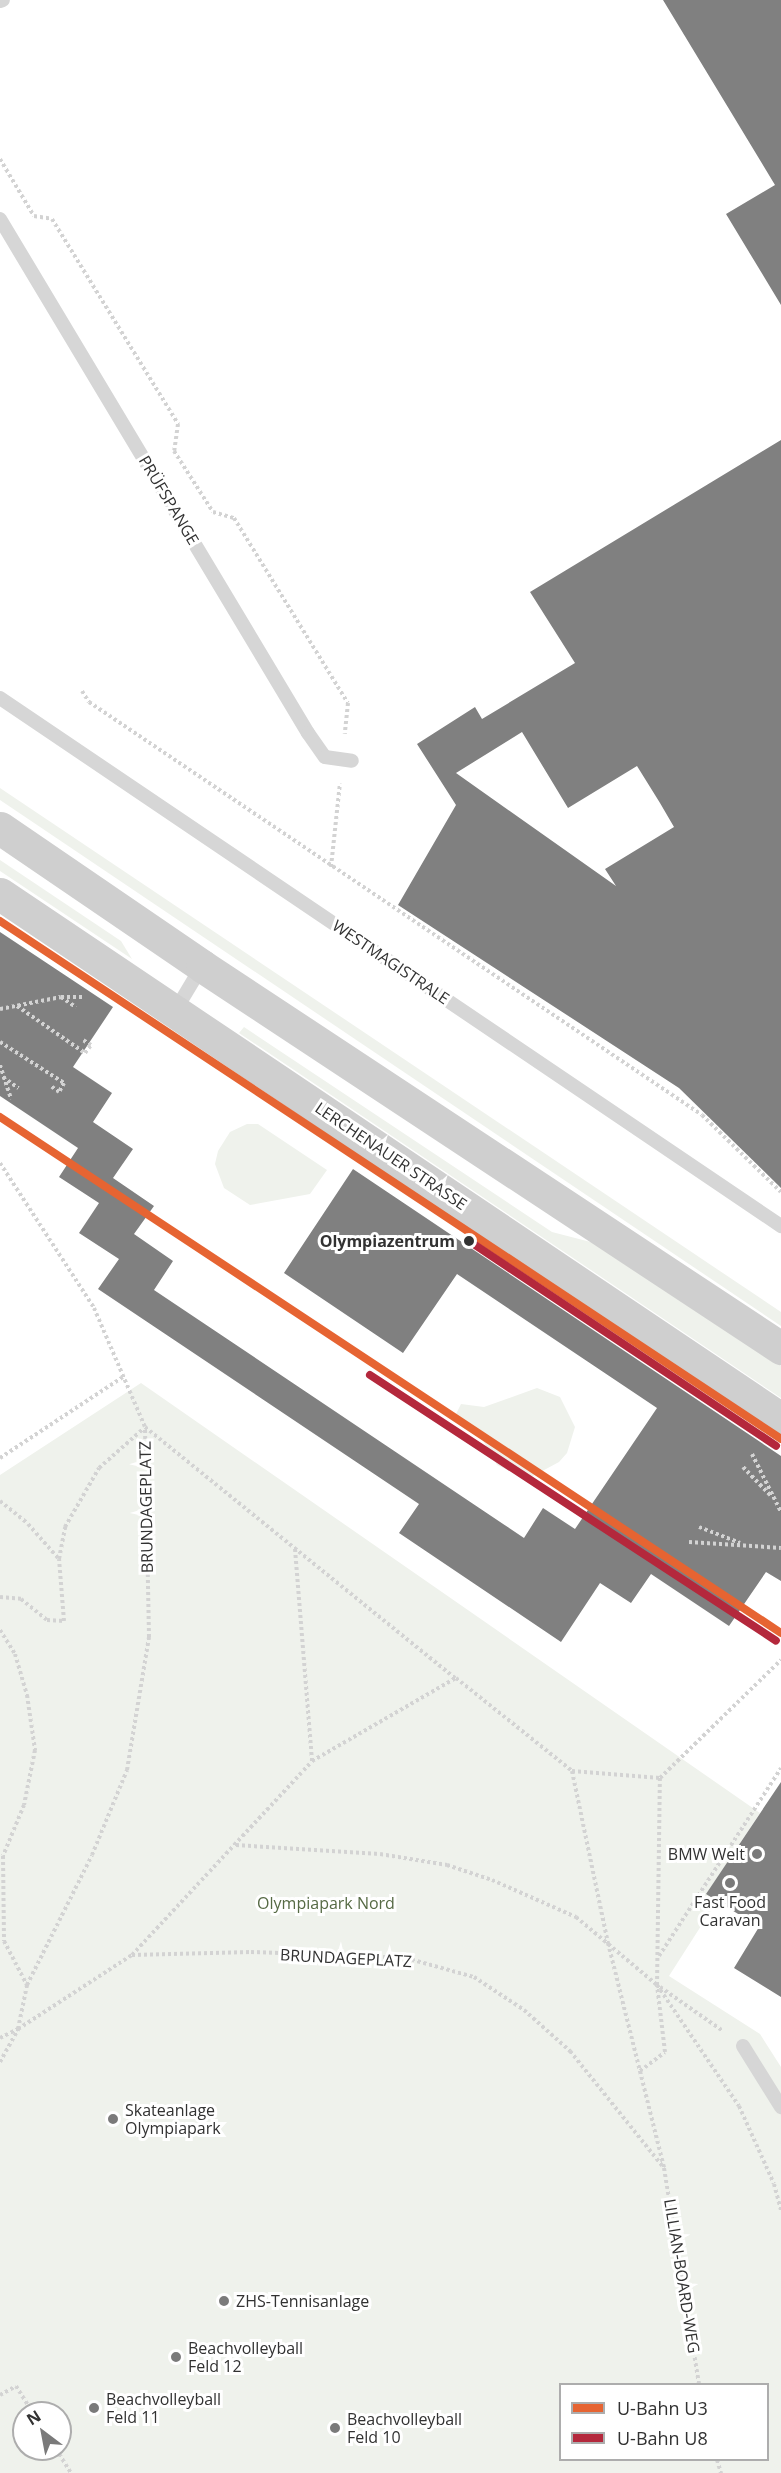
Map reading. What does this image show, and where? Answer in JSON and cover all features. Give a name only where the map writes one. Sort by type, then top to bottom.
[{"type":"main road","points":[[0,828],[202,966],[781,1348]]},
{"type":"main road","name":"LERCHENAUER STRASSE","points":[[0,894],[781,1419]]},
{"type":"lane","name":"PRÜFSPANGE","points":[[0,219],[308,733],[325,757],[352,761]]},
{"type":"lane","name":"WESTMAGISTRALE","points":[[0,698],[781,1226]]},
{"type":"lane","points":[[175,1011],[202,966]]},
{"type":"lane","points":[[743,2046],[781,2108]]},
{"type":"path","points":[[0,159],[34,216],[52,219],[177,424],[174,451],[213,512],[234,518],[348,703]]},
{"type":"path","points":[[82,691],[99,708],[702,1115],[781,1192]]},
{"type":"path","points":[[0,1009],[61,997],[83,997]]},
{"type":"path","points":[[61,997],[76,1007]]},
{"type":"path","points":[[17,1006],[85,1053],[91,1045],[83,1040]]},
{"type":"path","points":[[0,1042],[64,1083],[59,1092],[52,1087]]},
{"type":"path","points":[[0,1065],[11,1099]]},
{"type":"path","points":[[3,1077],[18,1088]]},
{"type":"path","name":"BRUNDAGEPLATZ","points":[[0,1163],[94,1308],[145,1427],[149,1637],[127,1770],[92,1855],[27,1985],[18,2029],[0,2062]]},
{"type":"path","points":[[1,1456],[54,1425],[123,1377]]},
{"type":"path","name":"BRUNDAGEPLATZ","points":[[0,1597],[21,1599],[46,1620],[64,1621],[59,1559],[65,1527],[99,1467],[145,1427]]},
{"type":"path","name":"BRUNDAGEPLATZ","points":[[145,1427],[572,1771]]},
{"type":"path","points":[[752,1454],[781,1512]]},
{"type":"path","points":[[742,1467],[774,1500]]},
{"type":"path","points":[[0,1501],[28,1524],[59,1559]]},
{"type":"path","points":[[699,1527],[746,1545]]},
{"type":"path","points":[[689,1542],[781,1548]]},
{"type":"path","points":[[294,1548],[312,1761]]},
{"type":"path","points":[[0,1630],[15,1653],[24,1685],[35,1750],[24,1805],[2,1859],[4,1941],[27,1985]]},
{"type":"path","points":[[640,2072],[664,2052],[657,1985],[660,1778],[781,1660]]},
{"type":"path","name":"BRUNDAGEPLATZ","points":[[0,2038],[18,2029],[132,1955],[312,1761],[456,1678]]},
{"type":"path","points":[[658,1957],[781,1768]]},
{"type":"path","points":[[660,1778],[572,1771],[608,1943],[664,2168]]},
{"type":"path","points":[[235,1845],[380,1854],[447,1865],[492,1880],[576,1917],[657,1985],[743,2046]]},
{"type":"path","name":"BRUNDAGEPLATZ","points":[[132,1955],[251,1952],[406,1958],[474,1977],[524,2010],[570,2050],[664,2168]]},
{"type":"path","points":[[657,1985],[739,2106],[774,2184],[781,2210]]},
{"type":"path","name":"LILLIAN-BOARD-WEG","points":[[664,2168],[699,2383]]},
{"type":"path","points":[[0,2395],[16,2386],[25,2401]]},
{"type":"green space","points":[[0,788],[781,1312],[781,1326],[0,800]]},
{"type":"green space","points":[[0,860],[121,941],[132,959],[0,871]]},
{"type":"green space","points":[[244,1027],[552,1232],[606,1246],[781,1366],[781,1398],[239,1033]]},
{"type":"green space","points":[[247,1124],[258,1124],[327,1170],[310,1194],[250,1205],[224,1188],[215,1164],[218,1151],[230,1132]]},
{"type":"green space","name":"Olympiapark Nord","points":[[141,1383],[760,1813],[707,1893],[717,1901],[669,1976],[760,2034],[781,2067],[781,2473],[0,2473],[0,1475]]},
{"type":"green space","points":[[537,1388],[560,1397],[575,1427],[567,1453],[559,1462],[533,1476],[519,1475],[497,1465],[477,1430],[456,1414],[461,1404],[484,1407]]},
{"type":"building","points":[[663,0],[781,0],[781,305],[726,214],[775,185]]},
{"type":"building","points":[[781,440],[781,1188],[679,1088],[398,905],[456,805],[417,744],[475,707],[482,719],[575,663],[530,592]],"holes":[[[522,732],[568,808],[637,766],[674,827],[605,869],[616,886],[456,773]]]},
{"type":"building","points":[[0,932],[113,1007],[73,1067],[112,1093],[93,1122],[133,1149],[113,1178],[154,1206],[134,1234],[173,1261],[154,1290],[524,1538],[543,1508],[575,1529],[657,1408],[457,1274],[403,1353],[284,1273],[353,1169],[781,1456],[781,1581],[766,1572],[729,1626],[651,1574],[631,1603],[600,1583],[561,1642],[399,1533],[419,1504],[98,1289],[119,1259],[79,1233],[99,1203],[59,1177],[78,1148],[0,1096]]},
{"type":"building","name":"BMW Welt","points":[[781,1782],[781,1997],[734,1968],[759,1927],[706,1894]]},
{"type":"metro line","name":"U3","points":[[0,921],[781,1439]]},
{"type":"metro line","name":"U3","points":[[0,1117],[781,1633]]},
{"type":"metro line","name":"U8","points":[[469,1241],[776,1446]]},
{"type":"metro line","name":"U8","points":[[370,1375],[776,1641]]},
{"type":"place","name":"Olympiazentrum","points":[[469,1241]]},
{"type":"place","name":"BMW Welt","points":[[757,1854]]},
{"type":"place","name":"Fast Food Caravan","points":[[730,1883]]},
{"type":"place","name":"Skateanlage Olympiapark","points":[[113,2119]]},
{"type":"place","name":"ZHS-Tennisanlage","points":[[224,2301]]},
{"type":"place","name":"Beachvolleyball Feld 12","points":[[176,2357]]},
{"type":"place","name":"Beachvolleyball Feld 11","points":[[94,2408]]},
{"type":"place","name":"Beachvolleyball Feld 10","points":[[335,2428]]}]
